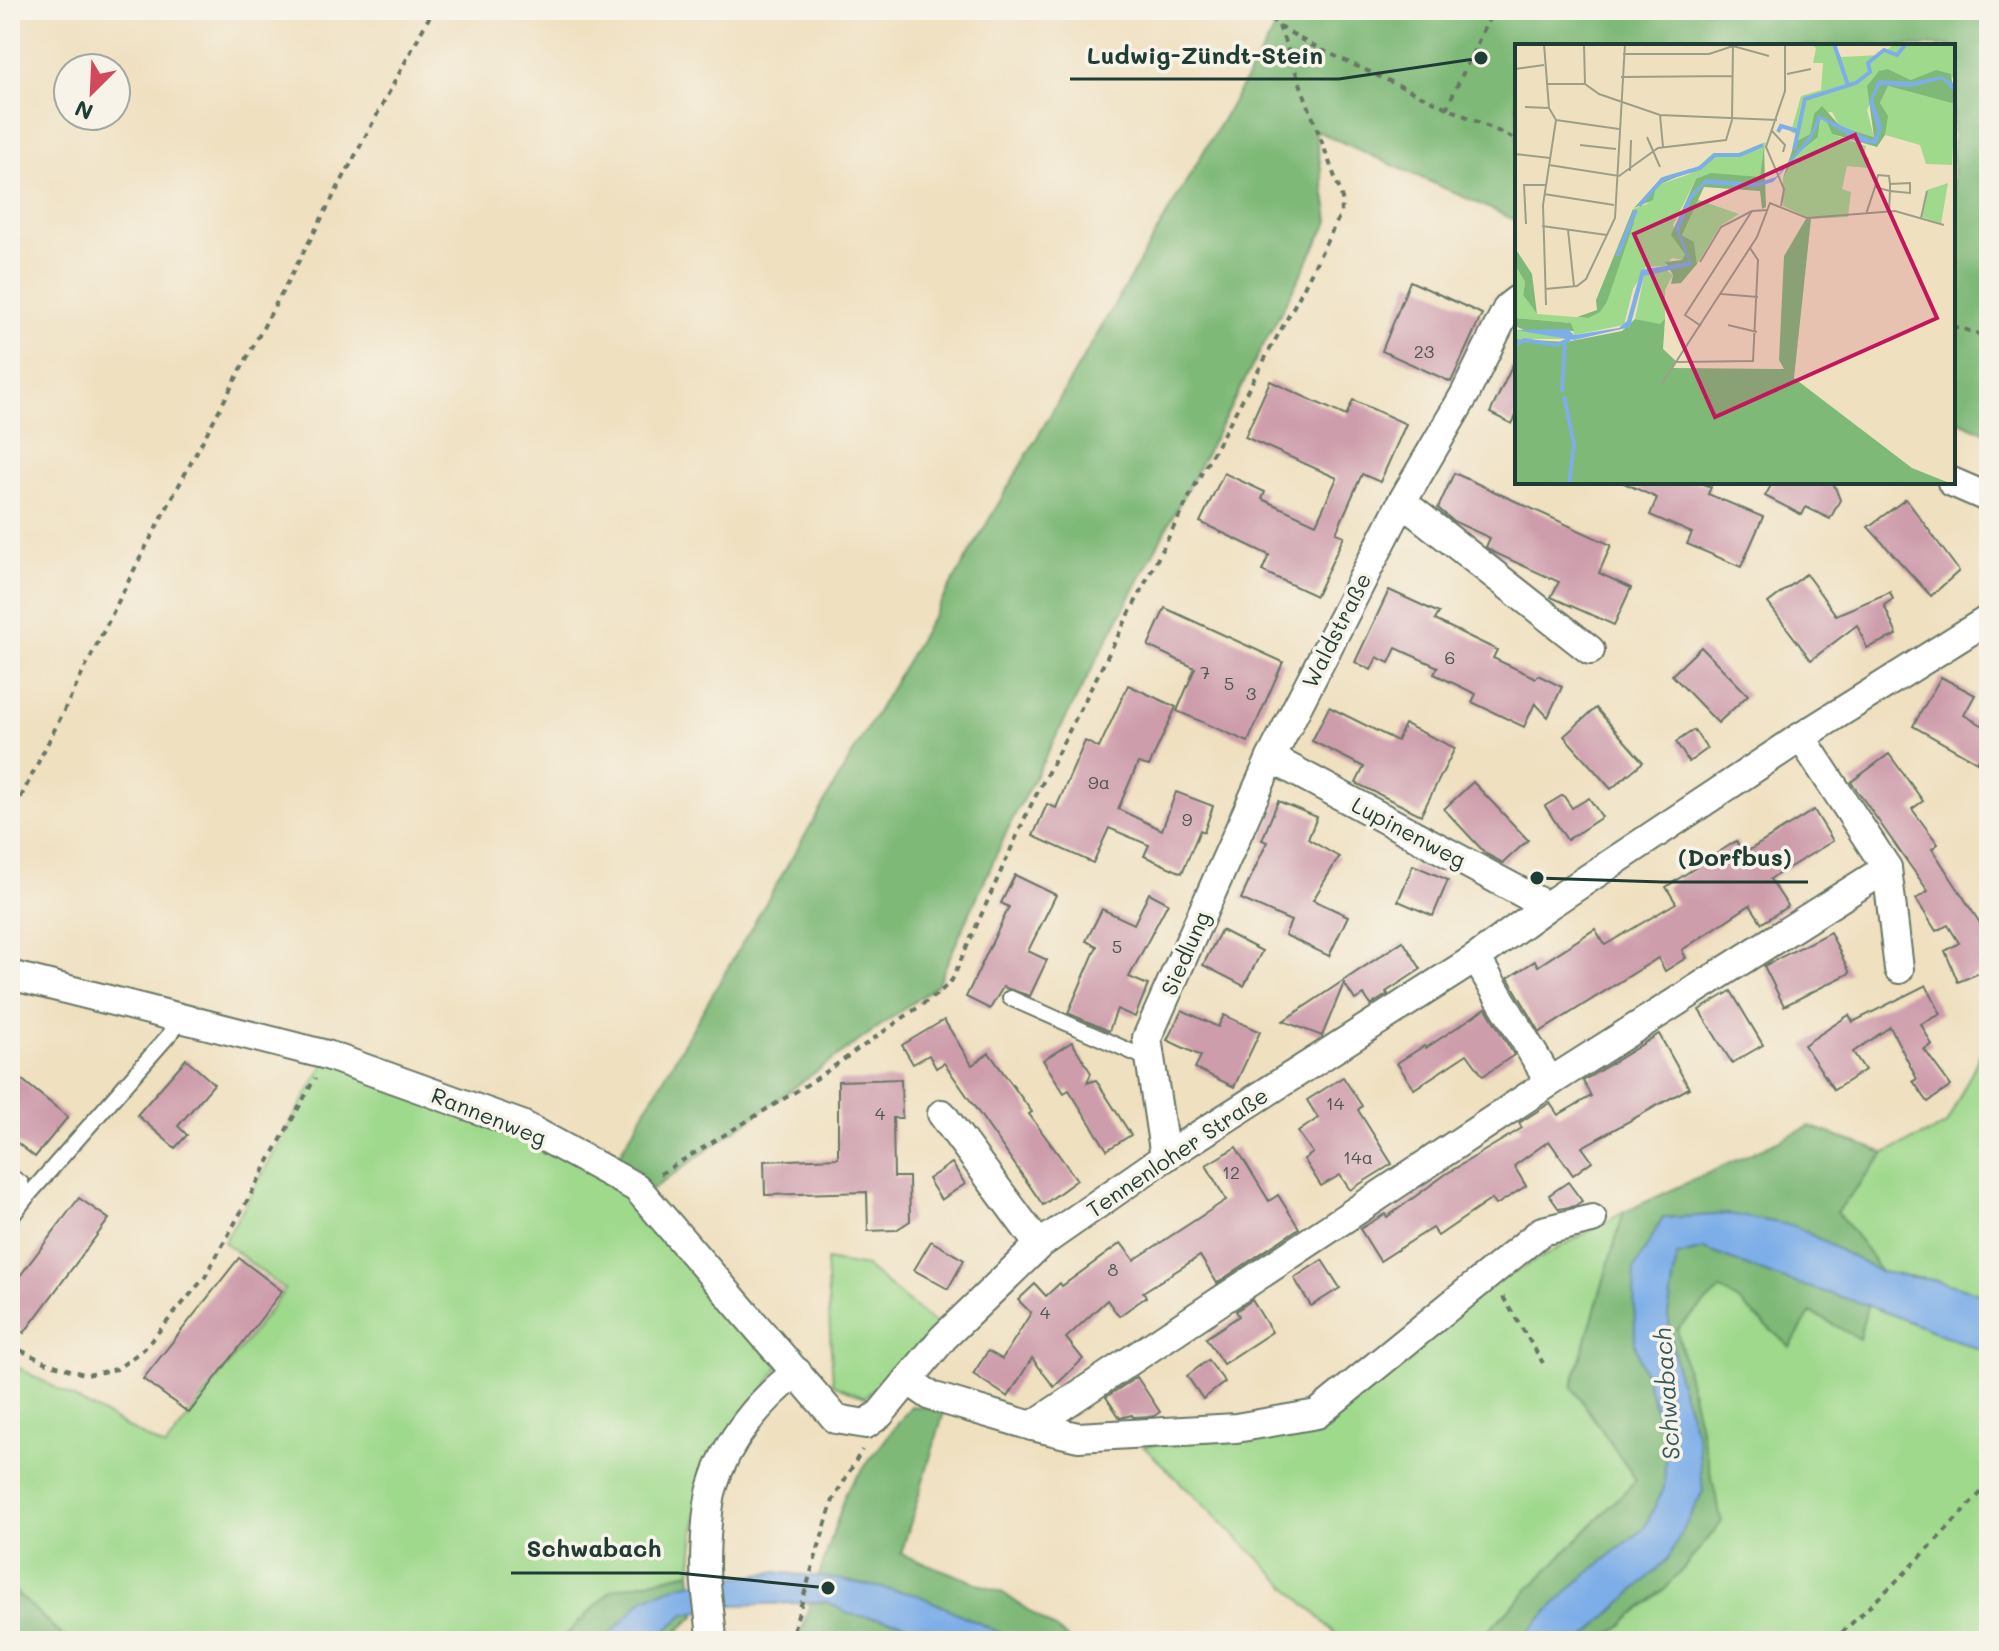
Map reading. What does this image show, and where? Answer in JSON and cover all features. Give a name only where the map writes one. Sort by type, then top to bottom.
[{"type":"street","name":"Waldstraße","points":[[1271,758],[1402,502],[1465,394],[1508,307],[1515,302]]},
{"type":"street","points":[[1955,483],[1989,498]]},
{"type":"street","points":[[1402,502],[1590,650]]},
{"type":"street","name":"Tennenloher Straße","points":[[866,1424],[880,1414],[943,1338],[1039,1245],[1165,1157],[1476,958],[1547,906],[1801,737],[1989,619]]},
{"type":"street","points":[[1801,737],[1887,868],[1899,969]]},
{"type":"street","name":"Lupinenweg","points":[[1271,758],[1547,906]]},
{"type":"street","name":"Siedlung","points":[[1165,1157],[1147,1038],[1271,758]]},
{"type":"street","points":[[1032,1426],[1550,1082],[1887,868]]},
{"type":"street","points":[[1476,958],[1550,1082]]},
{"type":"street","name":"Rannenweg","points":[[10,975],[327,1055],[522,1125],[637,1188],[836,1419],[866,1424]]},
{"type":"street","points":[[942,1114],[1039,1245]]},
{"type":"street","points":[[908,1380],[931,1396],[1078,1437],[1236,1428],[1317,1414],[1542,1231],[1592,1219]]},
{"type":"street","points":[[712,1636],[705,1567],[712,1487],[734,1441],[756,1411],[780,1384],[797,1372]]},
{"type":"lane","points":[[1010,998],[1151,1060]]},
{"type":"lane","points":[[10,1219],[183,1019]]},
{"type":"lane","points":[[10,1176],[21,1183],[25,1199]]},
{"type":"path","points":[[10,819],[140,558],[433,10]]},
{"type":"path","points":[[1262,10],[1279,26],[1309,44],[1515,139]]},
{"type":"path","points":[[1446,109],[1493,10]]},
{"type":"path","points":[[637,1188],[813,1081],[940,992],[952,980],[1028,811],[1199,478],[1299,297],[1339,217],[1343,203],[1340,191],[1279,26]]},
{"type":"path","points":[[1955,327],[1989,337]]},
{"type":"path","points":[[10,1345],[47,1363],[87,1375],[117,1369],[144,1349],[205,1277],[327,1055]]},
{"type":"path","points":[[1489,1274],[1543,1363]]},
{"type":"path","points":[[790,1641],[833,1500],[861,1453],[866,1424]]},
{"type":"path","points":[[1833,1641],[1910,1568],[1989,1484]]},
{"type":"green space","points":[[1265,10],[1989,10],[1989,434],[1955,419],[1955,44],[1515,44],[1515,220],[1315,130],[1329,221],[1012,820],[937,985],[642,1197],[610,1170],[1274,31]]},
{"type":"green space","points":[[1989,1036],[1989,1296],[1939,1281],[1880,1272],[1867,1250],[1836,1212],[1885,1153],[1946,1125]]},
{"type":"green space","points":[[328,1057],[610,1170],[781,1363],[699,1488],[691,1572],[612,1590],[560,1641],[68,1641],[10,1587],[10,1367],[12,1364],[165,1448],[285,1290],[224,1242]]},
{"type":"green space","points":[[1810,1126],[1885,1153],[1837,1212],[1880,1272],[1867,1305],[1859,1339],[1811,1312],[1790,1347],[1721,1289],[1677,1329],[1722,1522],[1671,1583],[1615,1631],[1598,1641],[1478,1641],[1636,1480],[1572,1387],[1624,1212]]},
{"type":"green space","points":[[1624,1212],[1572,1386],[1636,1480],[1478,1641],[1343,1641],[1143,1446],[1323,1421],[1493,1284]]},
{"type":"green space","points":[[826,1260],[866,1267],[939,1327],[865,1397],[833,1384]]},
{"type":"green space","points":[[1720,1288],[1790,1347],[1810,1312],[1859,1338],[1867,1305],[1989,1353],[1989,1641],[1598,1641],[1615,1631],[1721,1522],[1676,1329]]},
{"type":"green space","points":[[911,1406],[945,1409],[901,1554],[1003,1593],[1072,1641],[798,1641],[847,1490]]},
{"type":"green space","points":[[691,1572],[696,1615],[667,1641],[560,1641],[612,1590]]},
{"type":"green space","points":[[10,1587],[68,1641],[10,1641]]},
{"type":"water","points":[[1729,1214],[1795,1226],[1880,1272],[1939,1281],[1989,1296],[1989,1353],[1867,1305],[1776,1277],[1704,1249],[1677,1256],[1668,1315],[1678,1377],[1698,1439],[1703,1491],[1668,1559],[1581,1641],[1519,1641],[1576,1583],[1644,1528],[1664,1488],[1666,1443],[1635,1344],[1634,1269],[1663,1218]]},
{"type":"water","points":[[774,1572],[831,1578],[918,1595],[1018,1641],[940,1641],[900,1622],[848,1614],[828,1602],[732,1605],[685,1614],[653,1641],[604,1641],[644,1598],[684,1584]]},
{"type":"building","points":[[1410,281],[1482,314],[1451,382],[1382,351]]},
{"type":"building","points":[[1515,360],[1515,418],[1512,424],[1490,413]]},
{"type":"building","points":[[1270,381],[1346,416],[1353,400],[1406,424],[1380,482],[1362,474],[1336,533],[1344,536],[1316,596],[1262,571],[1269,555],[1200,522],[1224,473],[1265,492],[1262,499],[1316,524],[1337,478],[1245,437]]},
{"type":"building","points":[[1454,473],[1611,545],[1599,573],[1631,588],[1614,625],[1551,597],[1559,582],[1493,552],[1486,547],[1490,538],[1453,521],[1438,508]]},
{"type":"building","points":[[1626,484],[1704,484],[1711,487],[1708,494],[1763,517],[1741,567],[1687,544],[1692,533],[1650,515],[1657,498]]},
{"type":"building","points":[[1772,484],[1834,484],[1840,500],[1830,519],[1806,507],[1802,515],[1765,496]]},
{"type":"building","points":[[1906,499],[1959,571],[1931,596],[1868,527]]},
{"type":"building","points":[[1806,574],[1836,615],[1890,592],[1893,599],[1884,605],[1897,635],[1867,648],[1857,625],[1811,660],[1768,603]]},
{"type":"building","points":[[1389,590],[1439,613],[1435,620],[1497,650],[1493,658],[1562,687],[1548,717],[1535,703],[1524,727],[1472,702],[1476,694],[1434,674],[1438,667],[1396,648],[1389,663],[1377,657],[1371,670],[1355,662]]},
{"type":"building","points":[[1165,608],[1283,662],[1248,742],[1177,711],[1195,668],[1148,646]]},
{"type":"building","points":[[1701,647],[1748,695],[1718,723],[1672,675]]},
{"type":"building","points":[[1941,677],[1975,695],[1964,715],[1989,729],[1989,739],[1977,762],[1913,726]]},
{"type":"building","points":[[1128,685],[1176,707],[1149,766],[1138,763],[1118,809],[1162,830],[1176,792],[1213,806],[1204,832],[1200,830],[1182,873],[1144,856],[1149,845],[1109,828],[1093,863],[1033,836],[1047,804],[1056,808],[1085,741],[1099,748]]},
{"type":"building","points":[[1329,707],[1397,741],[1405,724],[1455,748],[1421,815],[1356,783],[1364,767],[1312,741]]},
{"type":"building","points":[[1596,708],[1643,762],[1611,789],[1564,736]]},
{"type":"building","points":[[1694,730],[1707,749],[1689,762],[1676,742]]},
{"type":"building","points":[[1889,754],[1923,801],[1912,809],[1938,844],[1932,849],[1989,937],[1989,969],[1958,982],[1945,951],[1959,943],[1948,925],[1936,931],[1916,899],[1928,891],[1851,782]]},
{"type":"building","points":[[1473,782],[1528,840],[1503,863],[1486,854],[1444,809]]},
{"type":"building","points":[[1563,795],[1572,808],[1589,798],[1602,817],[1567,840],[1545,806]]},
{"type":"building","points":[[1278,801],[1317,817],[1308,839],[1339,857],[1313,900],[1348,916],[1329,956],[1285,935],[1291,921],[1241,899],[1267,842],[1262,840]]},
{"type":"building","points":[[1814,810],[1833,841],[1770,879],[1788,906],[1762,923],[1750,905],[1682,950],[1686,958],[1665,971],[1658,958],[1540,1032],[1508,978],[1535,961],[1538,966],[1595,929],[1605,945],[1676,903],[1666,887],[1736,841],[1743,854]]},
{"type":"building","points":[[1413,865],[1448,880],[1433,916],[1398,901]]},
{"type":"building","points":[[1015,875],[1056,895],[1028,951],[1047,960],[1030,996],[1003,987],[990,1009],[966,997],[1009,907],[1001,903]]},
{"type":"building","points":[[1149,893],[1168,903],[1129,977],[1148,985],[1135,1017],[1117,1009],[1109,1031],[1068,1013],[1097,946],[1086,941],[1102,909],[1134,924]]},
{"type":"building","points":[[1221,930],[1262,951],[1244,986],[1203,965]]},
{"type":"building","points":[[1830,932],[1850,973],[1784,1006],[1764,966]]},
{"type":"building","points":[[1403,941],[1421,969],[1386,992],[1388,994],[1371,1005],[1364,995],[1355,1000],[1344,983],[1322,1036],[1283,1021]]},
{"type":"building","points":[[1926,985],[1941,1014],[1921,1024],[1932,1045],[1924,1049],[1951,1086],[1928,1102],[1913,1081],[1917,1079],[1890,1027],[1853,1052],[1865,1070],[1834,1090],[1804,1045],[1849,1015],[1853,1022]]},
{"type":"building","points":[[1731,991],[1763,1045],[1732,1063],[1699,1010]]},
{"type":"building","points":[[1486,1008],[1514,1055],[1483,1076],[1467,1054],[1414,1089],[1397,1063],[1424,1046],[1426,1048]]},
{"type":"building","points":[[1182,1010],[1218,1027],[1224,1015],[1260,1032],[1234,1087],[1195,1068],[1201,1056],[1167,1040]]},
{"type":"building","points":[[944,1020],[972,1065],[989,1053],[1077,1180],[1043,1205],[944,1063],[936,1068],[929,1055],[913,1064],[902,1045]]},
{"type":"building","points":[[1659,1034],[1689,1088],[1582,1147],[1592,1161],[1573,1175],[1549,1141],[1514,1166],[1526,1186],[1496,1205],[1492,1199],[1438,1236],[1432,1228],[1380,1261],[1360,1229],[1385,1214],[1387,1217],[1446,1174],[1522,1128],[1519,1123],[1550,1103],[1558,1115],[1591,1096],[1583,1081]]},
{"type":"building","points":[[1072,1042],[1091,1073],[1087,1083],[1096,1080],[1131,1135],[1107,1150],[1069,1090],[1064,1093],[1043,1060]]},
{"type":"building","points":[[186,1059],[214,1084],[178,1126],[187,1135],[175,1148],[137,1115]]},
{"type":"building","points":[[10,1070],[68,1117],[35,1157],[10,1137]]},
{"type":"building","points":[[1343,1077],[1362,1106],[1358,1110],[1392,1164],[1350,1190],[1340,1175],[1321,1186],[1304,1159],[1313,1153],[1298,1132],[1318,1118],[1307,1100]]},
{"type":"building","points":[[901,1079],[902,1118],[893,1118],[894,1177],[909,1177],[910,1221],[896,1230],[868,1231],[867,1192],[765,1195],[764,1161],[838,1158],[838,1081]]},
{"type":"building","points":[[1236,1147],[1269,1201],[1278,1195],[1299,1228],[1217,1283],[1200,1256],[1143,1292],[1146,1297],[1119,1316],[1107,1300],[1066,1338],[1083,1359],[1054,1387],[1032,1358],[1008,1397],[973,1374],[988,1351],[1002,1359],[1031,1313],[1018,1300],[1035,1284],[1046,1296],[1060,1283],[1062,1286],[1121,1243],[1134,1260],[1226,1200],[1206,1165]]},
{"type":"building","points":[[952,1163],[965,1184],[941,1200],[928,1179]]},
{"type":"building","points":[[1568,1182],[1582,1201],[1575,1206],[1559,1209],[1549,1195]]},
{"type":"building","points":[[79,1198],[109,1219],[24,1333],[10,1322],[10,1289]]},
{"type":"building","points":[[931,1241],[964,1260],[948,1289],[914,1270]]},
{"type":"building","points":[[239,1258],[282,1291],[189,1413],[143,1379]]},
{"type":"building","points":[[1322,1260],[1340,1288],[1311,1306],[1294,1278]]},
{"type":"building","points":[[1252,1300],[1272,1332],[1223,1364],[1206,1338],[1239,1316],[1236,1311]]},
{"type":"building","points":[[1208,1360],[1225,1382],[1203,1399],[1187,1376]]},
{"type":"building","points":[[1137,1377],[1160,1412],[1154,1416],[1120,1418],[1106,1397]]},
{"type":"place","name":"Ludwig-Zündt-Stein","points":[[1481,58]]},
{"type":"place","name":"(Dorfbus)","points":[[1537,878]]},
{"type":"place","name":"Schwabach","points":[[828,1588]]}]
